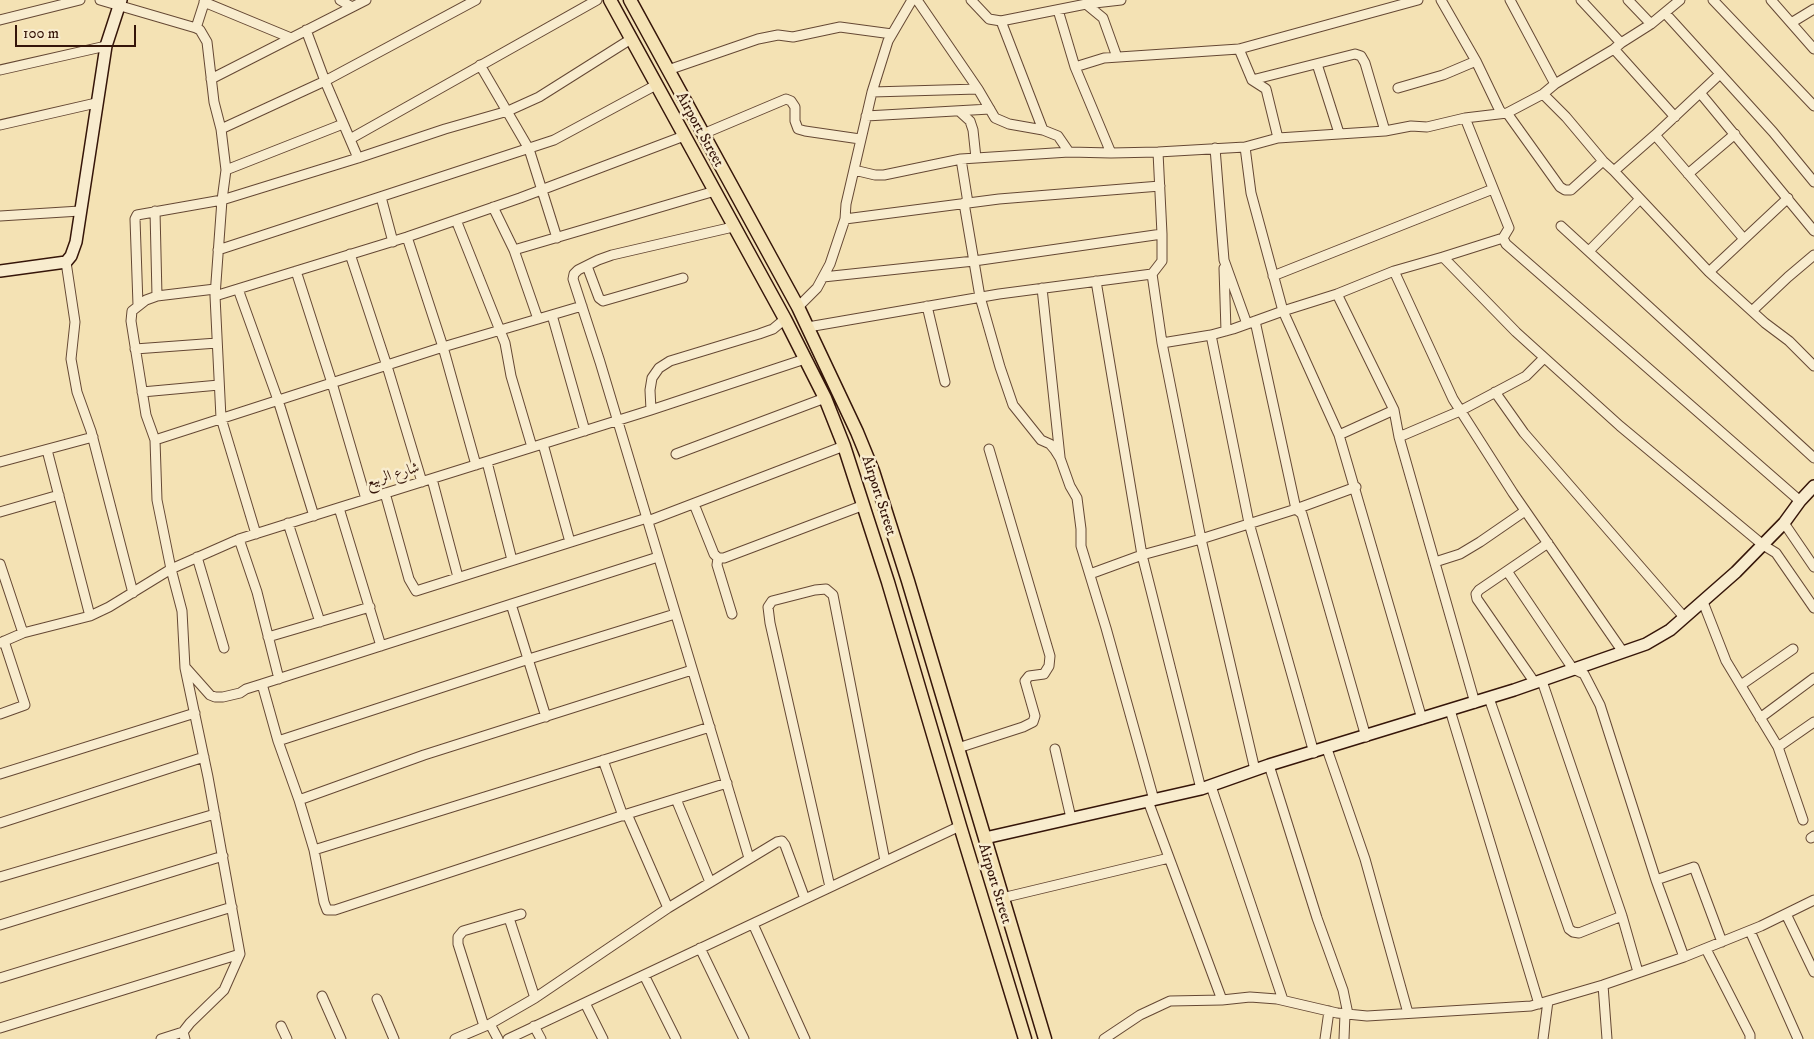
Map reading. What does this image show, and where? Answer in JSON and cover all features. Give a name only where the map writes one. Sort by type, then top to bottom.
[{"type":"main road","name":"Airport Street","points":[[610,0],[825,398],[844,446],[894,601],[1025,1039]]},
{"type":"main road","name":"Airport Street","points":[[630,0],[798,307],[870,463],[912,595],[1044,1039]]},
{"type":"main road","points":[[706,175],[714,175],[721,166]]},
{"type":"main road","points":[[717,195],[721,195],[726,191],[735,192]]},
{"type":"main road","points":[[884,569],[893,570],[902,563]]},
{"type":"main road","points":[[894,601],[902,594],[912,595]]},
{"type":"street","points":[[0,20],[80,0]]},
{"type":"street","points":[[100,0],[120,3],[196,28],[200,30],[207,42],[214,102],[221,129],[226,170],[215,293],[221,418],[256,534]]},
{"type":"street","points":[[340,0],[352,7]]},
{"type":"street","points":[[211,79],[366,0]]},
{"type":"street","points":[[221,129],[325,81],[476,0]]},
{"type":"street","points":[[350,139],[596,0]]},
{"type":"street","points":[[798,307],[817,288],[830,264],[844,219],[860,139],[872,92],[888,40],[912,0]]},
{"type":"street","points":[[917,0],[978,89],[995,118],[1043,130],[1058,136],[1069,152]]},
{"type":"street","points":[[971,0],[989,19],[1001,21],[1086,4],[1121,0]]},
{"type":"street","points":[[1075,67],[1104,58],[1239,49],[1418,0]]},
{"type":"street","points":[[1441,0],[1504,113],[1560,187],[1565,190],[1571,190],[1603,161]]},
{"type":"street","points":[[1510,0],[1555,84]]},
{"type":"street","points":[[1581,0],[1675,118]]},
{"type":"street","points":[[1628,0],[1651,24]]},
{"type":"street","points":[[854,170],[884,175],[961,159],[1069,152],[1158,152],[1245,147],[1278,138],[1299,138],[1411,126],[1427,127],[1465,118],[1504,113],[1543,94],[1555,84],[1651,24],[1680,0]]},
{"type":"street","points":[[1713,0],[1814,106]]},
{"type":"street","points":[[1771,0],[1814,49]]},
{"type":"street","points":[[196,28],[204,1],[291,38]]},
{"type":"street","points":[[0,271],[66,262],[71,256],[76,242],[106,46],[120,3]]},
{"type":"street","points":[[1086,4],[1103,18],[1117,57]]},
{"type":"street","points":[[1791,23],[1814,9]]},
{"type":"street","points":[[1058,10],[1075,67],[1111,153]]},
{"type":"street","points":[[1665,13],[1773,132],[1814,182]]},
{"type":"street","points":[[1001,21],[1043,130]]},
{"type":"street","points":[[668,70],[758,39],[778,35],[793,37],[840,26],[892,34]]},
{"type":"street","points":[[306,30],[325,81],[358,158]]},
{"type":"street","points":[[138,305],[135,219],[137,214],[222,200],[445,129],[508,111],[539,98],[631,39]]},
{"type":"street","points":[[0,70],[106,46]]},
{"type":"street","points":[[1239,49],[1252,80],[1266,89],[1278,138]]},
{"type":"street","points":[[1252,80],[1355,54],[1360,56],[1365,63],[1385,130]]},
{"type":"street","points":[[1398,88],[1443,75],[1476,61]]},
{"type":"street","points":[[1317,64],[1340,133]]},
{"type":"street","points":[[480,65],[529,149],[557,238]]},
{"type":"street","points":[[1614,171],[1675,118],[1720,74]]},
{"type":"street","points":[[218,250],[554,140],[656,85]]},
{"type":"street","points":[[872,92],[978,89]]},
{"type":"street","points":[[1543,94],[1566,117],[1603,161],[1708,272],[1789,341],[1814,366]]},
{"type":"street","points":[[1701,94],[1814,231]]},
{"type":"street","points":[[703,134],[786,99],[795,106],[795,121],[798,129],[804,132],[860,139]]},
{"type":"street","points":[[0,124],[96,103]]},
{"type":"street","points":[[866,116],[990,109]]},
{"type":"street","points":[[959,111],[970,122],[973,130],[976,158]]},
{"type":"street","points":[[1162,343],[1211,335],[1251,323],[1337,294],[1394,271],[1503,238],[1509,228],[1465,118]]},
{"type":"street","points":[[226,170],[343,124]]},
{"type":"street","points":[[1688,174],[1735,134]]},
{"type":"street","points":[[1655,135],[1744,239]]},
{"type":"street","points":[[162,1039],[184,1036],[190,1023],[224,990],[240,954],[215,814],[185,668],[182,611],[171,570],[157,500],[155,440],[146,415],[131,321],[132,311],[146,300],[158,296],[215,293],[238,289],[407,238],[684,136]]},
{"type":"street","points":[[1245,147],[1251,192],[1283,311],[1340,434],[1422,719]]},
{"type":"street","points":[[1215,148],[1224,260],[1226,330]]},
{"type":"street","points":[[808,327],[980,297],[1152,274],[1162,261],[1158,152]]},
{"type":"street","points":[[961,159],[980,297],[1000,367],[1013,405],[1041,440],[1050,444],[1060,458]]},
{"type":"street","points":[[844,219],[966,203],[1160,186]]},
{"type":"street","points":[[1273,276],[1493,189]]},
{"type":"street","points":[[514,250],[717,195]]},
{"type":"street","points":[[381,197],[393,242]]},
{"type":"street","points":[[1708,272],[1788,198]]},
{"type":"street","points":[[1589,252],[1640,199]]},
{"type":"street","points":[[493,207],[514,250],[538,319]]},
{"type":"street","points":[[0,216],[80,211]]},
{"type":"street","points":[[155,211],[158,296]]},
{"type":"street","points":[[456,220],[505,343],[511,376],[532,447]]},
{"type":"street","points":[[1561,226],[1814,458]]},
{"type":"street","points":[[734,227],[612,255],[587,266],[574,274],[573,279],[749,858]]},
{"type":"street","points":[[822,277],[974,261],[1162,234]]},
{"type":"street","points":[[407,238],[443,347],[476,465]]},
{"type":"street","points":[[1503,238],[1506,244],[1800,500]]},
{"type":"street","points":[[350,254],[387,366],[422,482]]},
{"type":"street","points":[[1752,311],[1814,255]]},
{"type":"street","points":[[1443,256],[1516,332],[1620,426],[1763,545],[1776,553],[1814,608]]},
{"type":"street","points":[[1224,260],[1251,323],[1296,508],[1302,514],[1366,737]]},
{"type":"street","points":[[66,262],[75,322],[71,359],[77,392],[93,437],[133,593]]},
{"type":"street","points":[[587,266],[599,298],[603,301],[683,278]]},
{"type":"street","points":[[296,271],[332,383],[366,499]]},
{"type":"street","points":[[1394,271],[1460,411],[1525,511],[1623,652]]},
{"type":"street","points":[[1152,274],[1162,343],[1201,540],[1256,770]]},
{"type":"street","points":[[1096,281],[1142,554],[1206,787],[1283,1000]]},
{"type":"street","points":[[1042,288],[1060,458],[1070,486],[1077,498],[1081,546],[1106,628],[1151,800],[1169,858],[1222,1000]]},
{"type":"street","points":[[238,289],[278,400],[314,516]]},
{"type":"street","points":[[1337,294],[1394,410],[1399,437],[1475,703]]},
{"type":"street","points":[[155,440],[443,347],[582,306]]},
{"type":"street","points":[[927,306],[946,382]]},
{"type":"street","points":[[552,315],[585,431]]},
{"type":"street","points":[[651,410],[650,390],[652,378],[659,368],[670,361],[766,332],[773,329],[784,319]]},
{"type":"street","points":[[1211,335],[1249,523],[1314,753]]},
{"type":"street","points":[[136,349],[217,343]]},
{"type":"street","points":[[1399,437],[1460,411],[1526,376],[1544,358]]},
{"type":"street","name":"شارع الربيع","points":[[2,642],[23,633],[90,616],[171,570],[239,539],[617,421],[805,359]]},
{"type":"street","points":[[142,392],[219,385]]},
{"type":"street","points":[[1495,392],[1524,433],[1684,617]]},
{"type":"street","points":[[676,454],[825,398]]},
{"type":"street","points":[[1340,434],[1394,410]]},
{"type":"street","points":[[0,462],[93,437]]},
{"type":"street","points":[[544,444],[570,542]]},
{"type":"street","points":[[385,493],[412,586],[416,591],[570,542],[647,520],[694,504],[844,446]]},
{"type":"street","points":[[958,748],[1024,727],[1033,722],[1035,716],[1025,682],[1029,676],[1044,674],[1049,666],[1050,656],[989,449]]},
{"type":"street","points":[[47,450],[90,616]]},
{"type":"street","points":[[486,462],[512,560]]},
{"type":"street","points":[[432,479],[458,577]]},
{"type":"street","points":[[985,838],[1206,787],[1269,765],[1475,703],[1646,644],[1670,630],[1763,545],[1784,523],[1800,500],[1814,486]]},
{"type":"street","points":[[1090,574],[1142,554],[1201,540],[1356,487]]},
{"type":"street","points":[[0,512],[59,495]]},
{"type":"street","points":[[694,504],[714,554],[718,558],[724,558],[864,505]]},
{"type":"street","points":[[339,508],[381,646]]},
{"type":"street","points":[[1435,562],[1460,554],[1525,511]]},
{"type":"street","points":[[1784,523],[1814,567]]},
{"type":"street","points":[[288,524],[320,622]]},
{"type":"street","points":[[239,539],[257,592],[279,679]]},
{"type":"street","points":[[1548,543],[1479,590],[1476,594],[1477,599],[1539,682],[1622,916],[1638,972]]},
{"type":"street","points":[[197,557],[224,648]]},
{"type":"street","points":[[185,668],[210,695],[222,698],[658,557]]},
{"type":"street","points":[[718,558],[717,565],[732,614]]},
{"type":"street","points":[[0,564],[23,633]]},
{"type":"street","points":[[1507,571],[1573,669],[1584,674],[1600,705],[1656,880],[1684,958]]},
{"type":"street","points":[[830,887],[770,623],[768,607],[772,601],[815,590],[826,589],[833,595],[885,861]]},
{"type":"street","points":[[1702,602],[1726,661],[1778,747],[1803,820]]},
{"type":"street","points":[[511,604],[546,717]]},
{"type":"street","points":[[268,637],[370,607]]},
{"type":"street","points":[[278,741],[529,659],[675,614]]},
{"type":"street","points":[[0,714],[25,705],[2,642]]},
{"type":"street","points":[[1741,685],[1793,650]]},
{"type":"street","points":[[298,800],[424,755],[692,670]]},
{"type":"street","points":[[1760,718],[1814,678]]},
{"type":"street","points":[[262,684],[278,741],[314,850],[327,910],[335,910],[727,783]]},
{"type":"street","points":[[1489,698],[1569,929],[1579,933],[1622,916]]},
{"type":"street","points":[[1450,710],[1539,1004]]},
{"type":"street","points":[[0,774],[195,713]]},
{"type":"street","points":[[1778,747],[1814,722]]},
{"type":"street","points":[[314,850],[710,727]]},
{"type":"street","points":[[1055,749],[1071,818]]},
{"type":"street","points":[[1327,749],[1365,859],[1408,1013]]},
{"type":"street","points":[[0,823],[204,757]]},
{"type":"street","points":[[602,760],[668,908]]},
{"type":"street","points":[[1269,765],[1319,922],[1343,990],[1347,1014],[1344,1039]]},
{"type":"street","points":[[676,799],[710,882]]},
{"type":"street","points":[[0,877],[215,814]]},
{"type":"street","points":[[508,1039],[960,826]]},
{"type":"street","points":[[455,1039],[487,1025],[535,998],[668,908],[777,842],[782,841],[805,899]]},
{"type":"street","points":[[0,925],[223,856]]},
{"type":"street","points":[[1002,898],[1169,858]]},
{"type":"street","points":[[1656,880],[1694,867],[1722,942]]},
{"type":"street","points":[[1104,1039],[1140,1015],[1170,1001],[1222,1000],[1250,997],[1283,1000],[1329,1011],[1367,1016],[1531,1006],[1684,958],[1750,931],[1814,900]]},
{"type":"street","points":[[0,978],[232,907]]},
{"type":"street","points":[[498,1039],[487,1025],[458,944],[458,937],[463,931],[521,914]]},
{"type":"street","points":[[1786,914],[1813,968]]},
{"type":"street","points":[[509,918],[535,998]]},
{"type":"street","points":[[753,924],[805,1039]]},
{"type":"street","points":[[1750,931],[1798,1039]]},
{"type":"street","points":[[700,948],[744,1039]]},
{"type":"street","points":[[1706,949],[1750,1035],[1750,1039]]},
{"type":"street","points":[[0,1028],[240,954]]},
{"type":"street","points":[[644,975],[676,1039]]},
{"type":"street","points":[[1604,984],[1607,1039]]},
{"type":"street","points":[[322,996],[341,1039]]},
{"type":"street","points":[[378,999],[394,1039]]},
{"type":"street","points":[[1543,1039],[1548,1001]]},
{"type":"street","points":[[585,1003],[603,1039]]},
{"type":"street","points":[[1326,1039],[1329,1011]]},
{"type":"street","points":[[281,1026],[287,1039]]},
{"type":"street","points":[[534,1026],[541,1039]]}]
